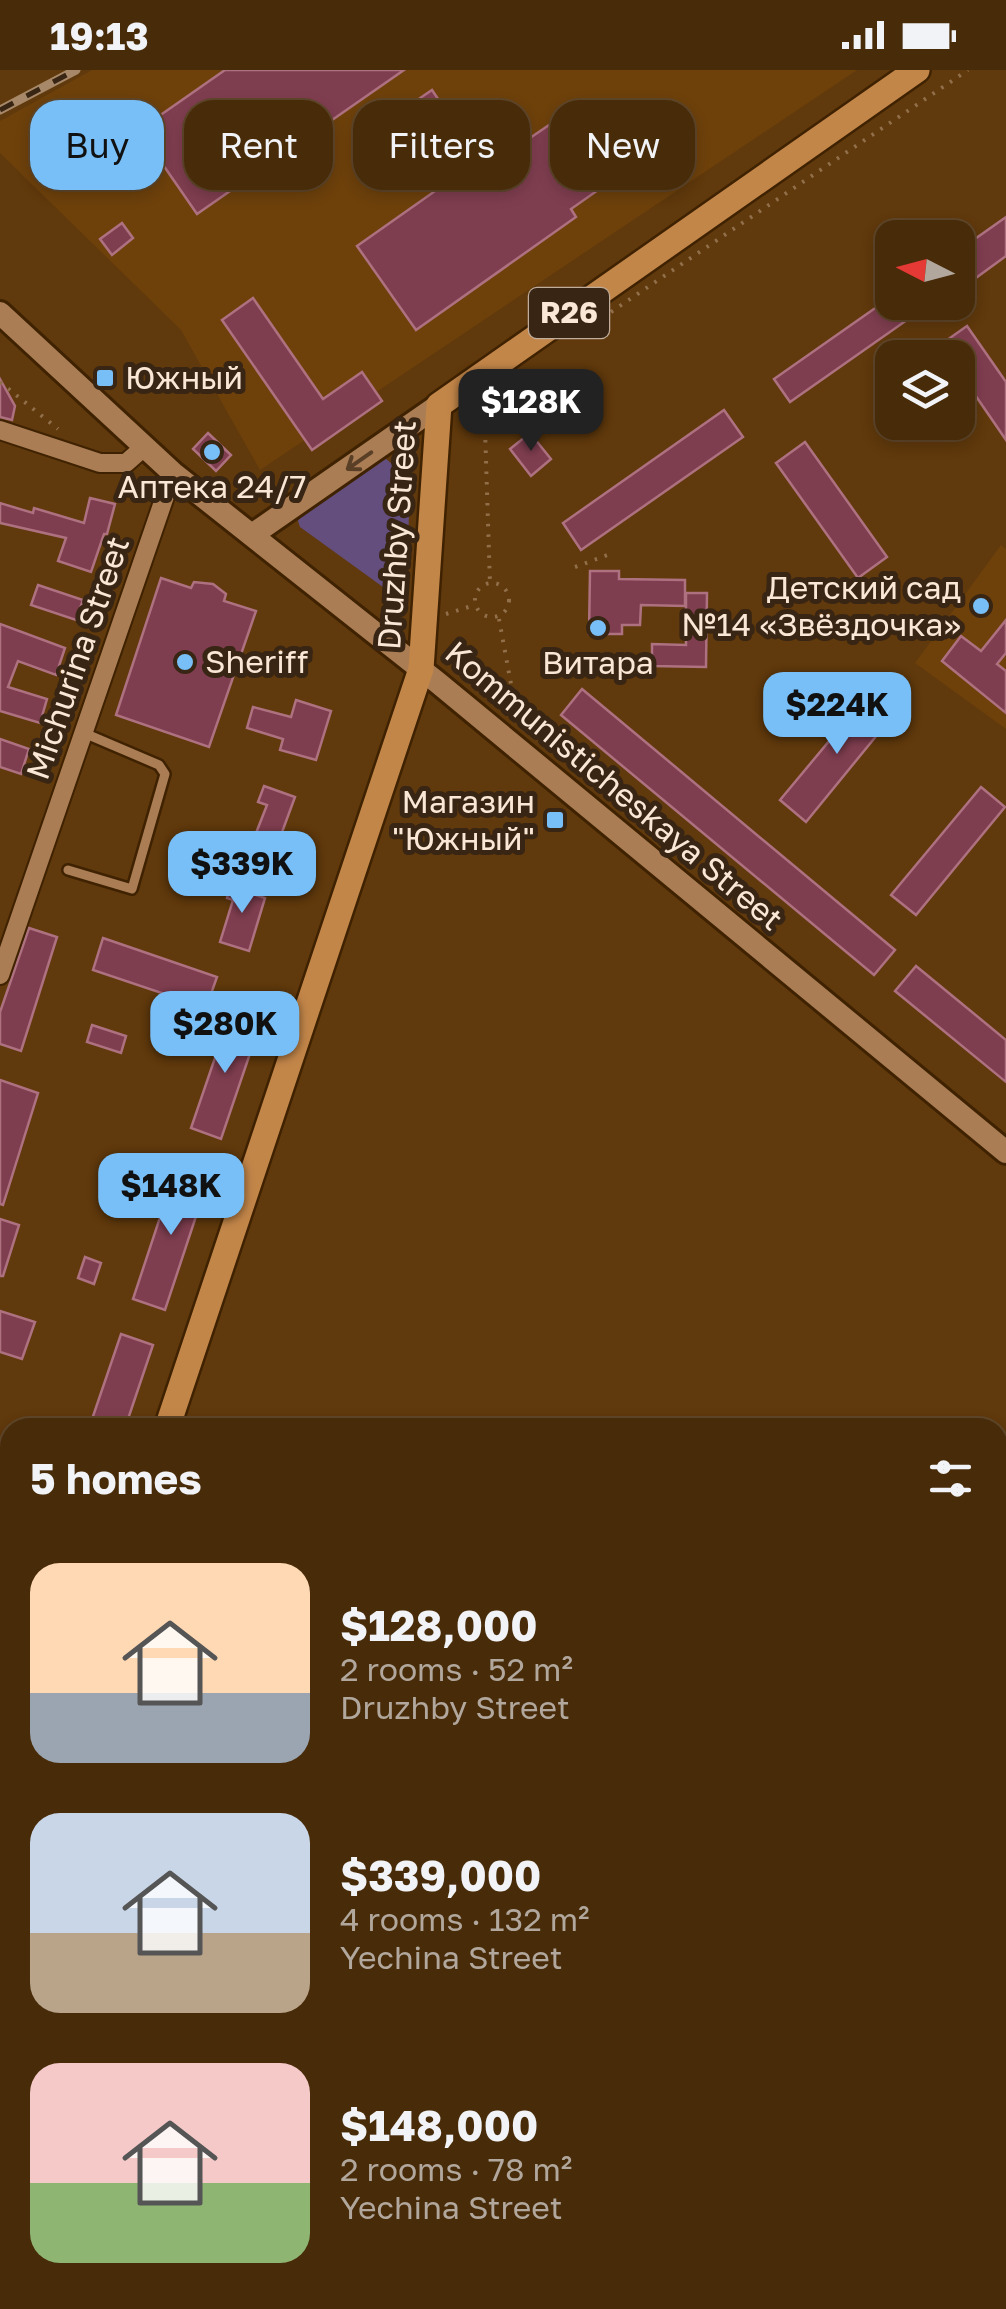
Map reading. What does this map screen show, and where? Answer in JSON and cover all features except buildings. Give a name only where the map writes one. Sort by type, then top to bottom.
[{"type":"main road","name":"Druzhby Street","points":[[252,535],[917,70]]},
{"type":"main road","name":"Kommunisticheskaya Street","points":[[0,313],[173,473],[420,669],[1006,1152]]},
{"type":"main road","name":"Druzhby Street","points":[[170,1418],[420,669],[439,405]]},
{"type":"street","points":[[0,430],[100,463],[126,463],[144,448]]},
{"type":"street","name":"Michurina Street","points":[[0,975],[173,473]]},
{"type":"lane","points":[[68,870],[132,889],[165,774],[159,766],[84,734]]},
{"type":"path","points":[[608,315],[968,70]]},
{"type":"path","points":[[0,382],[57,428]]},
{"type":"path","points":[[468,407],[484,396],[490,584]]},
{"type":"path","points":[[575,567],[612,553]]},
{"type":"path","points":[[490,584],[502,586],[508,593],[506,611],[499,616],[482,615],[476,605],[478,590],[490,584]]},
{"type":"path","points":[[441,615],[476,605]]},
{"type":"path","points":[[499,616],[518,722]]},
{"type":"shaded area","points":[[92,70],[857,70],[695,179],[695,100],[550,100],[550,190],[678,190],[260,470],[181,330],[38,190],[164,190],[164,100],[38,100]]},
{"type":"shaded area","points":[[30,104],[30,182],[0,153],[0,121]]},
{"type":"shaded area","points":[[384,457],[410,480],[407,577],[404,590],[394,595],[300,527],[298,521]]},
{"type":"shaded area","name":"Детский сад №14 «Звёздочка»","points":[[1001,545],[1006,549],[1006,729],[915,663]]},
{"type":"railway","points":[[0,110],[76,70]]},
{"type":"place","name":"Южный","points":[[105,378]]},
{"type":"place","name":"Аптека 24/7","points":[[212,452]]},
{"type":"place","name":"Детский сад №14 «Звёздочка»","points":[[981,606]]},
{"type":"place","name":"Витара","points":[[598,628]]},
{"type":"place","name":"Sheriff","points":[[185,662]]},
{"type":"place","name":"Магазин \"Южный\"","points":[[555,820]]}]
